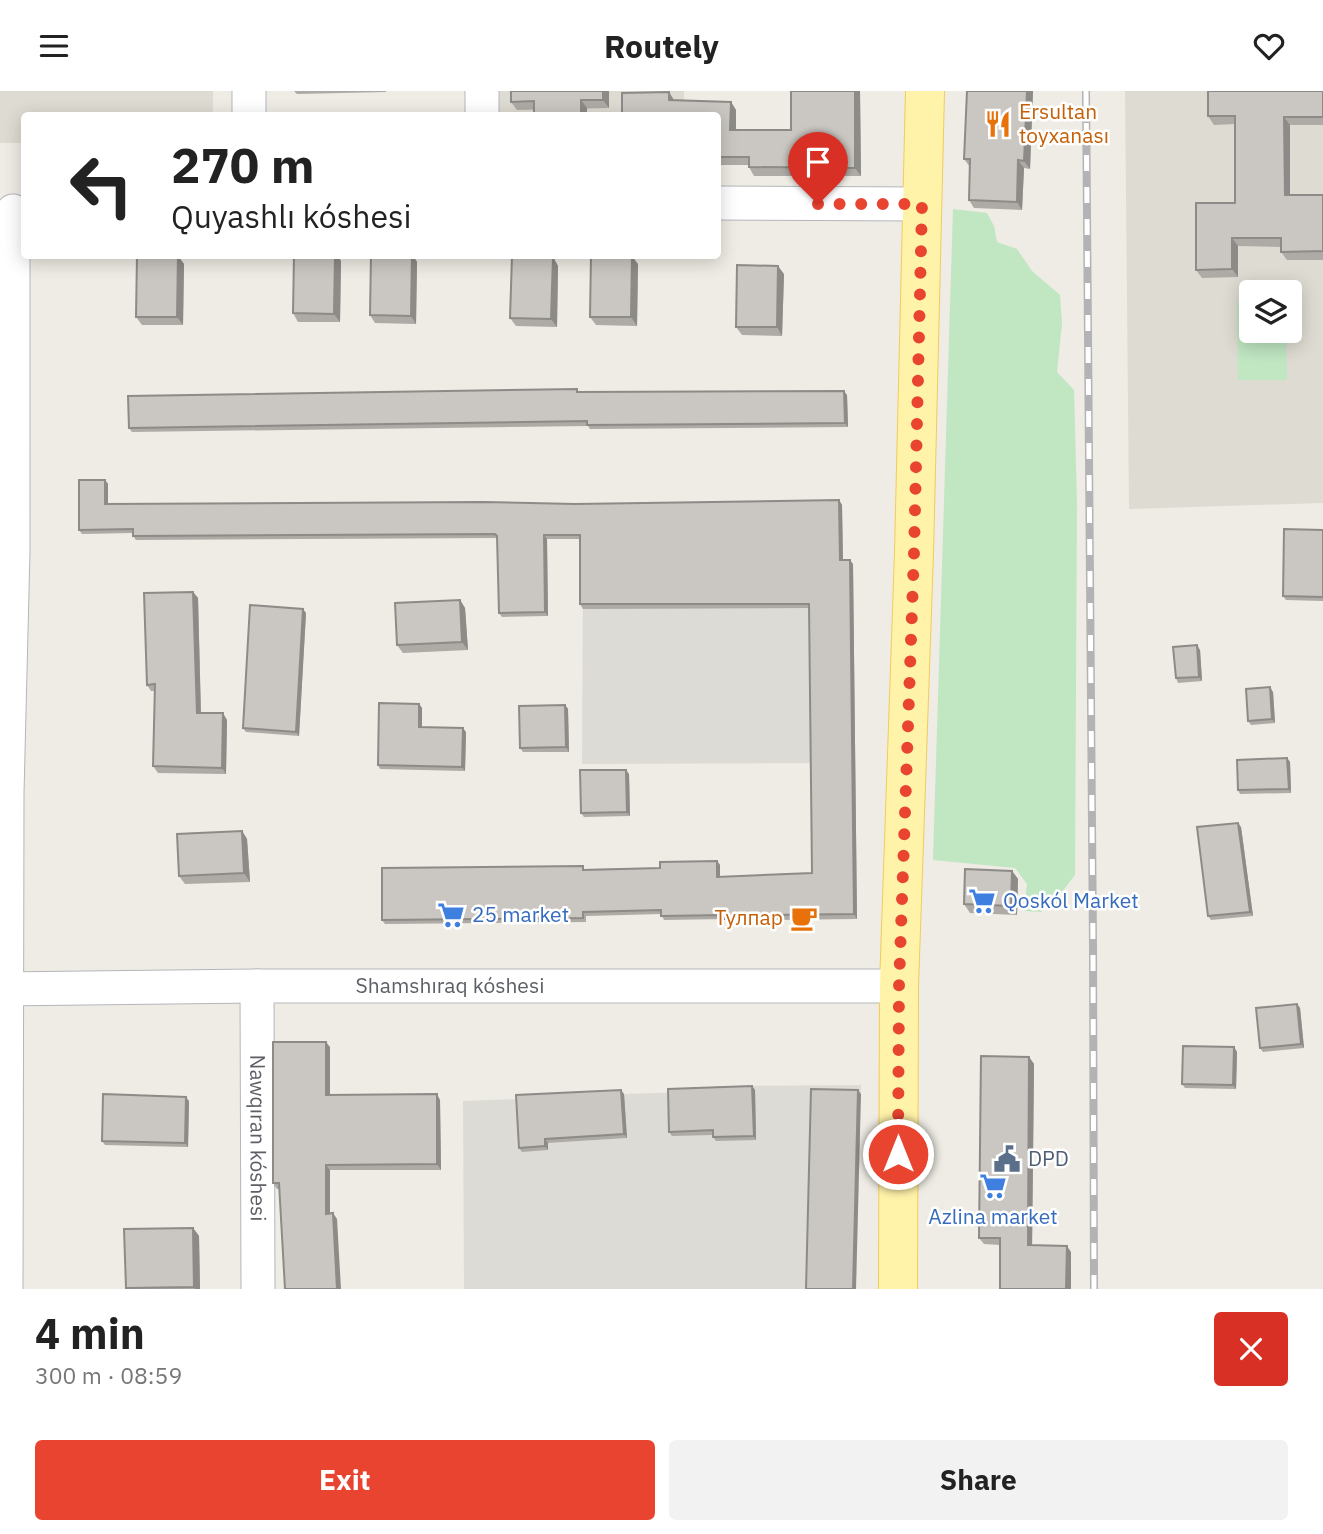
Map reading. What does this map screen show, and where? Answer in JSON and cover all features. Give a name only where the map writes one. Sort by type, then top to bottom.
[{"type":"main road","points":[[898,1289],[899,986],[914,553],[925,91]]},
{"type":"street","points":[[249,91],[249,112]]},
{"type":"street","points":[[482,91],[482,112]]},
{"type":"street","points":[[721,203],[922,204]]},
{"type":"street","points":[[6,1289],[3,989],[13,551],[12,211]]},
{"type":"street","name":"Shamshıraq kóshesi","points":[[3,989],[257,986],[899,986]]},
{"type":"street","name":"Nawqıran kóshesi","points":[[257,986],[258,1289]]},
{"type":"shaded area","points":[[0,91],[213,91],[213,112],[21,112],[21,143],[0,143]]},
{"type":"shaded area","points":[[495,91],[684,91],[684,112],[496,112]]},
{"type":"shaded area","points":[[1125,91],[1323,91],[1323,503],[1129,509]]},
{"type":"shaded area","points":[[853,564],[854,763],[582,764],[583,566]]},
{"type":"shaded area","points":[[861,1085],[856,1289],[464,1289],[463,1101],[519,1099],[548,1150],[548,1143],[627,1138],[624,1094],[715,1091],[715,1086]]},
{"type":"green space","points":[[953,209],[987,213],[994,226],[997,242],[1017,249],[1032,271],[1060,295],[1062,323],[1057,372],[1074,390],[1077,504],[1075,875],[1055,901],[1041,912],[1024,911],[1027,884],[1015,868],[933,860]]},
{"type":"green space","points":[[1239,302],[1239,343],[1286,343],[1287,380],[1238,380]]},
{"type":"building","points":[[511,91],[603,91],[603,100],[581,100],[581,112],[534,112],[534,101],[511,102]]},
{"type":"building","points":[[791,91],[855,91],[855,168],[749,167],[749,157],[721,157],[721,112],[622,112],[622,93],[669,92],[669,100],[731,102],[730,130],[791,130]]},
{"type":"building","points":[[967,91],[1027,91],[1024,161],[1018,160],[1017,202],[969,200],[970,159],[964,159]]},
{"type":"building","points":[[1208,91],[1323,91],[1323,117],[1284,117],[1285,195],[1323,195],[1323,251],[1281,252],[1281,238],[1232,238],[1232,269],[1196,270],[1196,203],[1235,203],[1235,116],[1208,116]]},
{"type":"building","points":[[137,259],[178,259],[177,317],[136,317]]},
{"type":"building","points":[[294,259],[335,259],[334,314],[293,313]]},
{"type":"building","points":[[371,259],[412,259],[411,316],[370,315]]},
{"type":"building","points":[[512,259],[553,259],[551,319],[510,318]]},
{"type":"building","points":[[591,259],[632,259],[631,317],[590,317]]},
{"type":"building","points":[[737,265],[778,266],[777,327],[736,327]]},
{"type":"building","points":[[577,389],[577,392],[844,391],[845,423],[587,425],[587,421],[129,428],[128,396]]},
{"type":"building","points":[[79,480],[105,480],[105,504],[575,504],[839,500],[840,560],[850,560],[854,914],[772,915],[772,918],[725,919],[725,915],[661,916],[661,910],[583,912],[583,918],[382,920],[382,868],[583,866],[583,870],[660,868],[660,862],[717,861],[717,877],[812,873],[809,604],[580,604],[580,535],[544,535],[545,612],[499,613],[495,534],[133,536],[133,529],[79,530]]},
{"type":"building","points":[[1284,529],[1323,530],[1323,597],[1283,596]]},
{"type":"building","points":[[193,592],[197,713],[223,713],[222,768],[153,766],[155,684],[147,685],[144,593]]},
{"type":"building","points":[[460,600],[462,642],[397,645],[395,603]]},
{"type":"building","points":[[250,605],[303,609],[296,732],[243,728]]},
{"type":"building","points":[[1197,645],[1199,677],[1176,678],[1173,647]]},
{"type":"building","points":[[1270,687],[1272,719],[1248,721],[1246,689]]},
{"type":"building","points":[[379,703],[419,704],[419,727],[463,728],[462,767],[378,765]]},
{"type":"building","points":[[565,705],[566,747],[520,748],[519,706]]},
{"type":"building","points":[[1287,758],[1289,789],[1238,790],[1237,760]]},
{"type":"building","points":[[580,770],[626,770],[627,812],[581,813]]},
{"type":"building","points":[[1238,823],[1250,912],[1208,916],[1197,827]]},
{"type":"building","points":[[242,831],[244,873],[179,876],[177,834]]},
{"type":"building","points":[[965,869],[1012,871],[1011,906],[964,904]]},
{"type":"building","points":[[1297,1004],[1301,1044],[1260,1048],[1256,1008]]},
{"type":"building","points":[[273,1042],[326,1042],[326,1095],[437,1094],[437,1164],[326,1165],[326,1214],[333,1213],[337,1289],[285,1289],[279,1183],[273,1183]]},
{"type":"building","points":[[1183,1046],[1234,1047],[1233,1085],[1182,1084]]},
{"type":"building","points":[[981,1056],[1029,1057],[1028,1245],[1067,1246],[1066,1289],[1000,1289],[1000,1238],[979,1238]]},
{"type":"building","points":[[752,1086],[754,1136],[713,1137],[713,1130],[669,1132],[668,1089]]},
{"type":"building","points":[[811,1089],[858,1090],[853,1289],[806,1289]]},
{"type":"building","points":[[621,1090],[624,1134],[545,1139],[545,1146],[519,1148],[516,1095]]},
{"type":"building","points":[[103,1094],[186,1097],[185,1143],[102,1141]]},
{"type":"building","points":[[193,1228],[194,1287],[126,1288],[124,1229]]},
{"type":"railway","points":[[1086,91],[1094,1289]]},
{"type":"place","name":"Ersultan toyxanası","points":[[998,124]]},
{"type":"place","name":"Qoskól Market","points":[[982,901]]},
{"type":"place","name":"25 market","points":[[451,915]]},
{"type":"place","name":"Тулпар","points":[[804,918]]},
{"type":"place","name":"DPD","points":[[1007,1159]]},
{"type":"place","name":"Azlina market","points":[[993,1186]]},
{"type":"route","points":[[818,204],[922,204],[914,553],[899,986],[898,1154]]}]
